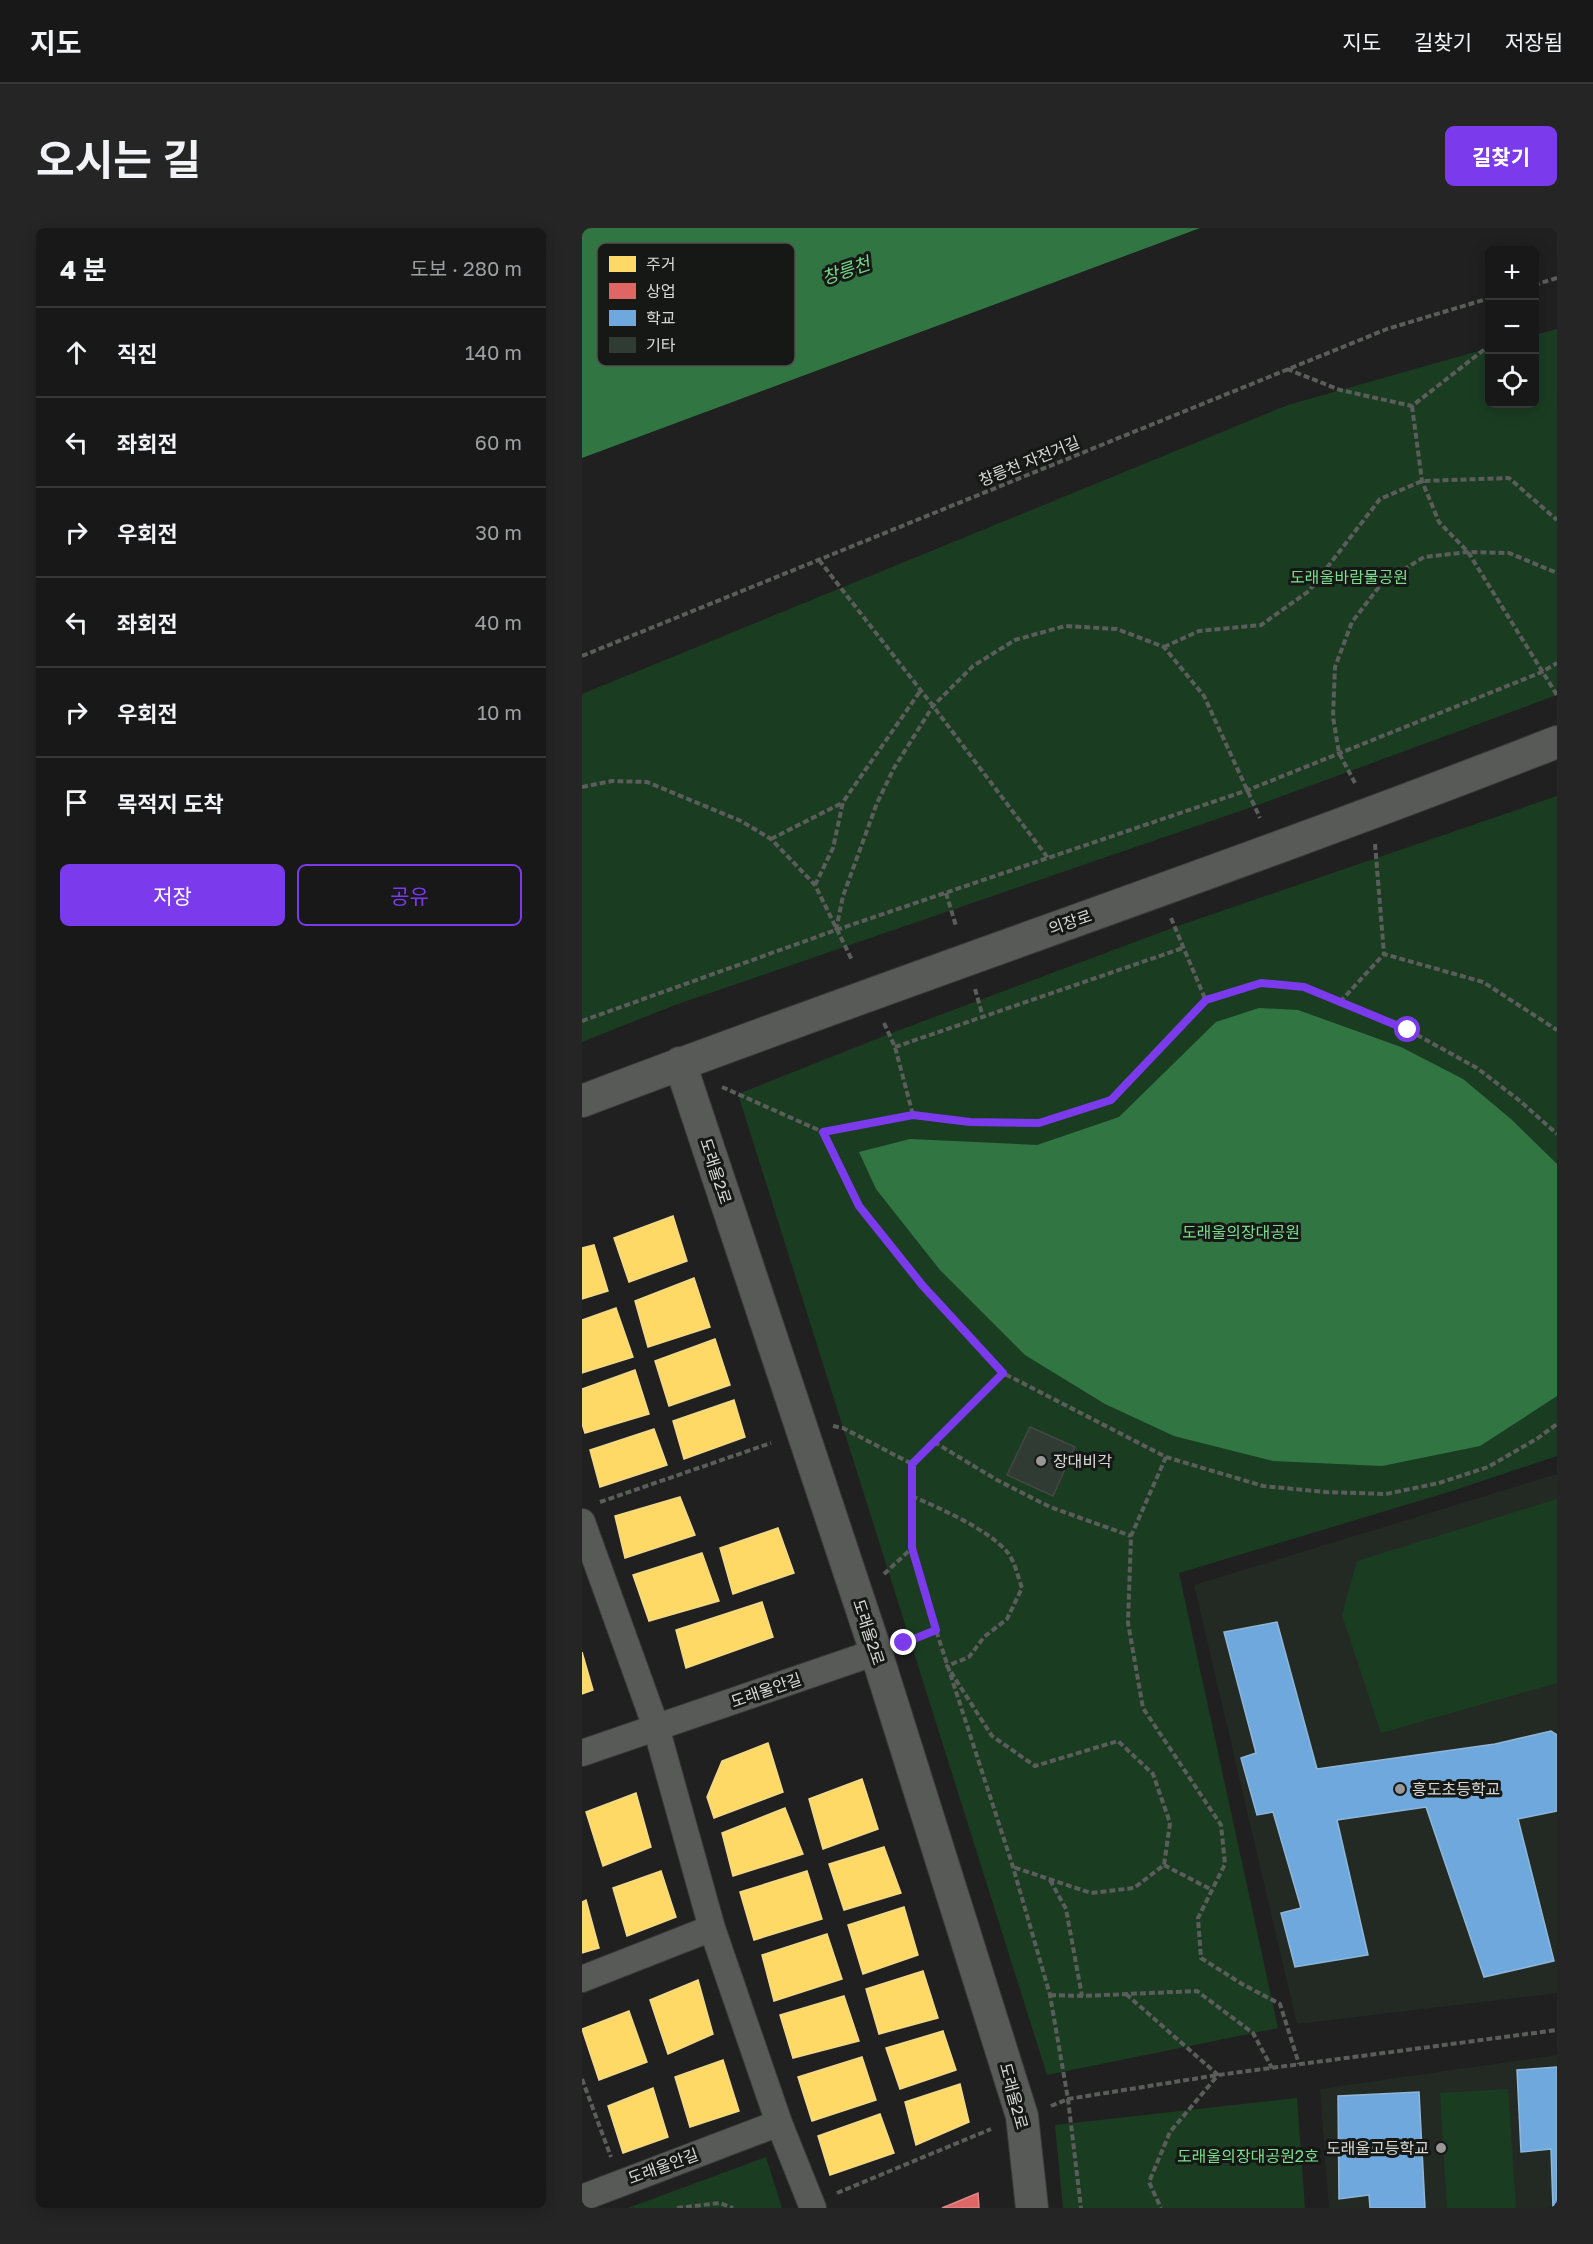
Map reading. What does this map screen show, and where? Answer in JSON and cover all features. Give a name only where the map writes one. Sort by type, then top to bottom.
[{"type":"street","name":"의장로","points":[[582,1101],[966,958],[1372,814],[1557,742]]},
{"type":"street","name":"도래울2로","points":[[680,1063],[890,1647],[1022,2116],[1032,2208]]},
{"type":"street","points":[[586,1522],[656,1727],[712,1928],[779,2123],[823,2201]]},
{"type":"street","name":"도래울안길","points":[[582,1753],[890,1647]]},
{"type":"street","points":[[582,1979],[712,1928]]},
{"type":"street","name":"도래울안길","points":[[582,2198],[779,2123]]},
{"type":"path","points":[[1539,283],[1557,278]]},
{"type":"path","name":"창릉천 자전거길","points":[[582,656],[1286,369],[1388,329],[1485,300]]},
{"type":"path","points":[[1412,406],[1485,349]]},
{"type":"path","points":[[1286,369],[1340,390],[1412,406]]},
{"type":"path","points":[[1412,406],[1422,481],[1439,522],[1468,552],[1557,695]]},
{"type":"path","points":[[1164,647],[1199,631],[1261,625],[1309,591],[1380,499],[1422,481],[1509,478],[1557,520]]},
{"type":"path","points":[[1355,783],[1339,753],[1333,717],[1335,667],[1352,622],[1382,583],[1424,557],[1468,552],[1509,553],[1557,573]]},
{"type":"path","points":[[819,560],[1048,858]]},
{"type":"path","points":[[836,930],[843,896],[877,803],[894,768],[933,706],[973,666],[1015,640],[1065,626],[1117,628],[1164,647],[1204,696],[1260,818]]},
{"type":"path","points":[[582,1021],[836,930],[1248,790],[1542,672],[1557,663]]},
{"type":"path","points":[[815,885],[833,849],[843,802],[921,690]]},
{"type":"path","points":[[582,787],[612,781],[647,782],[741,821],[771,839],[815,885],[852,960]]},
{"type":"path","points":[[771,839],[843,802]]},
{"type":"path","points":[[1340,1002],[1384,954],[1375,842]]},
{"type":"path","points":[[946,893],[956,926]]},
{"type":"path","points":[[1170,916],[1206,1000]]},
{"type":"path","points":[[895,1047],[1183,948]]},
{"type":"path","points":[[1384,954],[1483,982],[1557,1030]]},
{"type":"path","points":[[722,1087],[823,1132],[913,1115],[970,1122],[1039,1123],[1111,1100],[1206,1000],[1261,983],[1304,987],[1408,1030],[1477,1068],[1520,1101],[1557,1134]]},
{"type":"path","points":[[974,986],[983,1017]]},
{"type":"path","points":[[884,1023],[895,1047],[913,1115]]},
{"type":"path","points":[[823,1132],[859,1206],[923,1286],[1003,1373],[1166,1457],[1263,1486],[1325,1492],[1386,1494],[1439,1483],[1488,1467],[1538,1438],[1557,1424]]},
{"type":"path","points":[[1003,1373],[912,1464],[912,1548],[947,1666],[1013,1867],[1050,1995],[1068,2099],[1081,2208]]},
{"type":"path","points":[[832,1426],[843,1428],[912,1464]]},
{"type":"path","points":[[934,1442],[997,1480],[1050,1507],[1131,1536]]},
{"type":"path","points":[[586,1522],[771,1443]]},
{"type":"path","points":[[1166,1457],[1131,1536],[1128,1623],[1143,1708],[1221,1825],[1224,1864],[1198,1918],[1201,1958],[1242,1984],[1280,2004],[1299,2064]]},
{"type":"path","points":[[912,1496],[945,1511],[1000,1546],[1009,1554],[1022,1588],[1007,1619],[984,1637],[969,1656],[947,1666]]},
{"type":"path","points":[[882,1575],[912,1548]]},
{"type":"path","points":[[890,1647],[936,1630]]},
{"type":"path","points":[[947,1666],[992,1736],[1035,1766],[1118,1741],[1153,1774],[1170,1823],[1164,1865],[1134,1888],[1091,1893],[1013,1867]]},
{"type":"path","points":[[1164,1865],[1212,1890]]},
{"type":"path","points":[[1050,1880],[1066,1909],[1082,1996]]},
{"type":"path","points":[[1050,1995],[1082,1996],[1197,1991],[1253,2033],[1272,2068]]},
{"type":"path","points":[[1126,1994],[1218,2075]]},
{"type":"path","points":[[1047,2107],[1068,2099],[1218,2075],[1557,2030]]},
{"type":"path","points":[[1161,2208],[1149,2182],[1170,2132],[1218,2075]]},
{"type":"path","points":[[582,2079],[611,2157]]},
{"type":"path","points":[[823,2201],[994,2128]]},
{"type":"path","points":[[677,2208],[720,2203],[734,2208]]},
{"type":"shaded area","name":"흥도초등학교","points":[[1557,1474],[1557,1993],[1297,2024],[1194,1585]]},
{"type":"shaded area","name":"도래울고등학교","points":[[1557,2055],[1557,2208],[1329,2208],[1320,2089]]},
{"type":"green space","name":"도래울바람물공원","points":[[1557,329],[1557,695],[1255,806],[675,1005],[582,1042],[582,694],[1288,405],[1485,349],[1485,408],[1539,408],[1539,334]]},
{"type":"green space","name":"도래울의장대공원","points":[[1557,796],[1557,1456],[1452,1491],[1179,1573],[1278,2028],[1047,2075],[738,1094],[889,1034],[1175,927]]},
{"type":"green space","points":[[1557,1499],[1557,1683],[1381,1733],[1342,1615],[1357,1561]]},
{"type":"green space","points":[[1508,2089],[1516,2208],[1447,2208],[1440,2093]]},
{"type":"green space","name":"도래울의장대공원2호","points":[[1297,2098],[1305,2208],[1063,2208],[1055,2125]]},
{"type":"green space","points":[[766,2157],[782,2208],[628,2208]]},
{"type":"water","name":"창릉천","points":[[582,228],[1200,228],[582,458]]},
{"type":"water","points":[[1259,1008],[1298,1010],[1401,1047],[1463,1079],[1511,1119],[1557,1164],[1557,1396],[1480,1446],[1382,1466],[1273,1461],[1174,1436],[1105,1404],[1025,1355],[940,1270],[876,1189],[859,1152],[910,1139],[1037,1145],[1119,1117],[1216,1022]]},
{"type":"building: 주거","points":[[673,1216],[687,1261],[629,1282],[614,1238]]},
{"type":"building: 주거","points":[[594,1245],[608,1291],[582,1299],[582,1248]]},
{"type":"building: 주거","points":[[694,1278],[710,1327],[648,1347],[635,1301]]},
{"type":"building: 주거","points":[[616,1308],[633,1357],[582,1373],[582,1320]]},
{"type":"building: 주거","points":[[715,1339],[730,1385],[669,1406],[655,1361]]},
{"type":"building: 주거","points":[[635,1370],[649,1414],[585,1433],[582,1424],[582,1389]]},
{"type":"building: 주거","points":[[734,1400],[745,1437],[684,1459],[673,1421]]},
{"type":"building: 주거","points":[[654,1429],[667,1465],[600,1487],[590,1450]]},
{"type":"building: 주거","points":[[680,1497],[695,1535],[625,1558],[615,1516]]},
{"type":"building: 주거","points":[[778,1528],[794,1573],[733,1594],[720,1548]]},
{"type":"building: 주거","points":[[702,1553],[719,1601],[649,1621],[633,1575]]},
{"type":"building: 주거","points":[[762,1602],[773,1637],[686,1668],[676,1630]]},
{"type":"building: 주거","points":[[582,1652],[593,1690],[582,1694]]},
{"type":"building: 주거","points":[[768,1743],[783,1792],[714,1818],[707,1797],[722,1761]]},
{"type":"building: 주거","points":[[862,1779],[878,1829],[823,1849],[809,1799]]},
{"type":"building: 주거","points":[[636,1793],[651,1847],[603,1866],[586,1812]]},
{"type":"building: 주거","points":[[785,1808],[803,1854],[733,1876],[722,1833]]},
{"type":"building: 주거","points":[[884,1847],[901,1893],[844,1910],[829,1864]]},
{"type":"building: 주거","points":[[661,1871],[676,1917],[627,1936],[613,1888]]},
{"type":"building: 주거","points":[[807,1871],[822,1919],[754,1940],[740,1892]]},
{"type":"building: 주거","points":[[586,1900],[599,1948],[582,1953],[582,1902]]},
{"type":"building: 주거","points":[[904,1907],[918,1955],[863,1974],[848,1925]]},
{"type":"building: 주거","points":[[827,1934],[842,1979],[774,2001],[762,1955]]},
{"type":"building: 주거","points":[[923,1971],[938,2018],[879,2034],[866,1989]]},
{"type":"building: 주거","points":[[698,1980],[713,2034],[668,2054],[650,2000]]},
{"type":"building: 주거","points":[[844,1996],[859,2041],[793,2058],[780,2015]]},
{"type":"building: 주거","points":[[629,2011],[647,2062],[599,2080],[582,2029]]},
{"type":"building: 주거","points":[[943,2031],[956,2070],[900,2089],[886,2048]]},
{"type":"building: 주거","points":[[862,2057],[876,2100],[812,2121],[798,2077]]},
{"type":"building: 주거","points":[[723,2060],[739,2111],[690,2127],[675,2077]]},
{"type":"building: 주거","points":[[960,2084],[969,2122],[916,2145],[905,2102]]},
{"type":"building: 주거","points":[[653,2088],[668,2137],[623,2153],[608,2106]]},
{"type":"building: 주거","points":[[880,2114],[894,2153],[830,2175],[818,2136]]},
{"type":"building: 상업","points":[[978,2193],[979,2208],[942,2208]]},
{"type":"building: 학교","points":[[1277,1622],[1317,1769],[1495,1744],[1551,1731],[1557,1735],[1557,1811],[1518,1819],[1554,1961],[1484,1977],[1426,1807],[1337,1820],[1368,1955],[1295,1967],[1281,1913],[1301,1908],[1273,1812],[1257,1815],[1241,1758],[1256,1753],[1224,1632]]},
{"type":"building: 학교","points":[[1557,2067],[1557,2208],[1553,2208],[1551,2149],[1521,2152],[1517,2070]]},
{"type":"building: 학교","points":[[1419,2092],[1425,2208],[1370,2208],[1369,2195],[1339,2199],[1338,2096]]},
{"type":"building: 기타","name":"장대비각","points":[[1030,1427],[1075,1447],[1053,1496],[1007,1475]]},
{"type":"place","name":"장대비각","points":[[1041,1461]]},
{"type":"place","name":"흥도초등학교","points":[[1400,1789]]},
{"type":"place","name":"도래울고등학교","points":[[1441,2148]]},
{"type":"route","points":[[904,1643],[936,1630],[912,1548],[912,1464],[1003,1373],[923,1286],[859,1206],[823,1132],[913,1115],[970,1122],[1039,1123],[1111,1100],[1206,1000],[1261,983],[1304,987],[1408,1030]]}]
